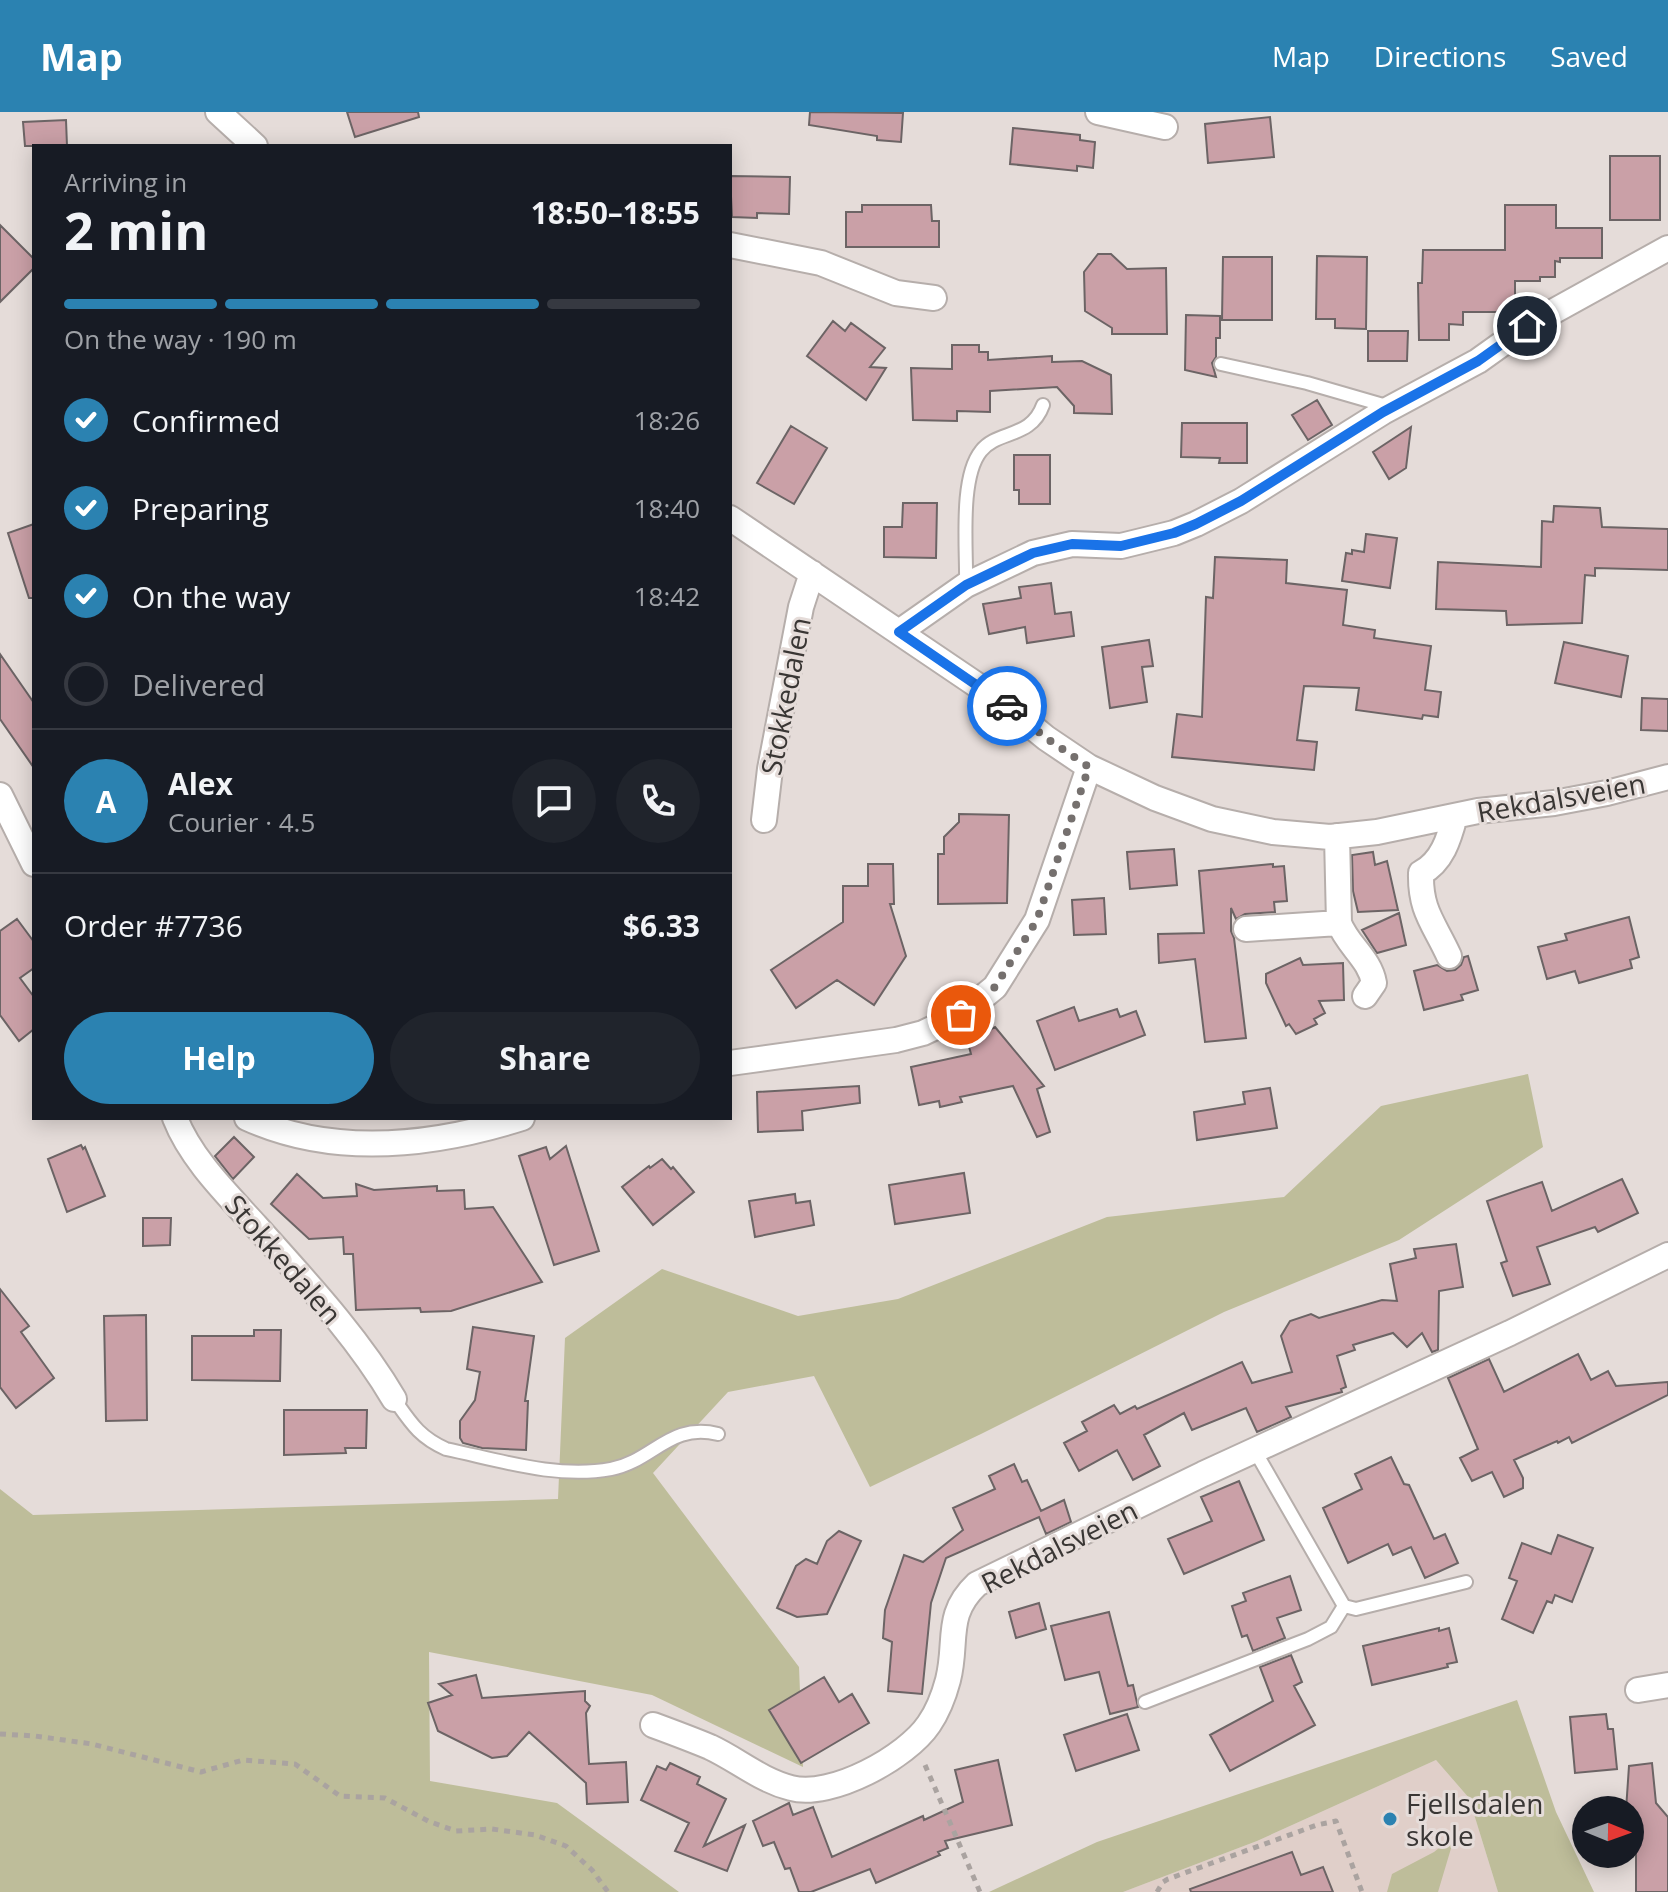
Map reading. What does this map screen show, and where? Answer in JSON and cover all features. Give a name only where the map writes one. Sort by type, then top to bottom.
[{"type":"street","points":[[1098,112],[1165,127]]},
{"type":"street","points":[[226,115],[253,144]]},
{"type":"street","points":[[732,245],[821,263],[896,293],[934,298]]},
{"type":"street","points":[[899,632],[966,585],[1033,553],[1056,546],[1121,546],[1185,529],[1241,501],[1393,408],[1478,361],[1527,326],[1668,248]]},
{"type":"street","name":"Stokkedalen","points":[[732,519],[1002,702],[1046,738],[1089,767]]},
{"type":"street","name":"Stokkedalen","points":[[764,820],[770,769],[806,587],[812,573]]},
{"type":"street","points":[[732,1063],[896,1040],[923,1033],[961,1015],[995,987],[1037,920],[1089,767]]},
{"type":"street","name":"Rekdalsveien","points":[[1089,767],[1155,798],[1212,819],[1273,832],[1337,836],[1377,832],[1478,811],[1554,803],[1668,777]]},
{"type":"street","points":[[0,795],[32,860]]},
{"type":"street","name":"Rekdalsveien","points":[[1449,956],[1420,896],[1421,873],[1433,867],[1449,839],[1455,816]]},
{"type":"street","points":[[1337,836],[1339,923],[1343,933],[1372,970],[1374,983],[1365,996]]},
{"type":"street","points":[[1246,929],[1339,923]]},
{"type":"street","name":"Stokkedalen","points":[[176,1120],[184,1137],[226,1192],[371,1360],[394,1399]]},
{"type":"street","points":[[252,1120],[290,1134],[387,1145],[447,1139],[515,1120]]},
{"type":"street","name":"Rekdalsveien","points":[[653,1725],[711,1748],[767,1781],[795,1790],[828,1788],[868,1771],[905,1750],[929,1724],[949,1677],[954,1623],[962,1599],[977,1584],[1189,1481],[1510,1333],[1668,1255]]},
{"type":"street","points":[[1638,1690],[1668,1685]]},
{"type":"lane","points":[[1221,364],[1307,383],[1393,408]]},
{"type":"lane","points":[[966,585],[967,497],[972,466],[982,448],[1033,424],[1043,405]]},
{"type":"lane","points":[[394,1399],[421,1436],[432,1443],[446,1449],[544,1469],[591,1472],[614,1468],[628,1464],[669,1439],[689,1431],[718,1434]]},
{"type":"lane","points":[[1255,1451],[1344,1606],[1356,1609],[1466,1582]]},
{"type":"lane","points":[[1145,1702],[1308,1639],[1331,1627],[1344,1606]]},
{"type":"path","points":[[0,1734],[92,1744],[201,1772],[243,1760],[295,1764],[340,1796],[385,1798],[428,1821],[456,1831],[492,1829],[535,1835],[566,1846],[592,1870],[608,1892]]},
{"type":"path","points":[[919,1737],[921,1754],[980,1892]]},
{"type":"path","points":[[1157,1892],[1168,1879],[1317,1825],[1336,1821],[1362,1892]]},
{"type":"shaded area","name":"Fjellsdalen skole","points":[[1436,1760],[1469,1798],[1498,1892],[1123,1892],[1257,1841]]},
{"type":"green space","points":[[1528,1074],[1543,1147],[1399,1240],[1224,1312],[870,1487],[814,1376],[728,1392],[653,1473],[799,1667],[803,1767],[652,1695],[429,1652],[430,1781],[557,1803],[679,1892],[0,1892],[0,1489],[33,1515],[558,1499],[565,1338],[662,1269],[798,1316],[898,1299],[1107,1217],[1284,1197],[1381,1106]]},
{"type":"green space","points":[[1517,1700],[1556,1812],[1572,1846],[1572,1868],[1583,1868],[1594,1892],[1498,1892],[1469,1798],[1436,1760],[1257,1841],[1123,1892],[989,1892],[1097,1842]]},
{"type":"green space","points":[[1455,1835],[1438,1892],[1387,1892],[1392,1874],[1434,1852]]},
{"type":"building","points":[[347,112],[418,112],[419,117],[355,137]]},
{"type":"building","points":[[810,112],[903,113],[901,142],[809,125]]},
{"type":"building","points":[[1270,117],[1274,157],[1208,163],[1205,124]]},
{"type":"building","points":[[66,120],[67,144],[25,146],[23,122]]},
{"type":"building","points":[[1013,128],[1080,135],[1080,140],[1095,142],[1093,168],[1077,166],[1077,171],[1010,164]]},
{"type":"building","points":[[1610,156],[1660,156],[1660,220],[1610,220]]},
{"type":"building","points":[[732,176],[790,177],[789,214],[757,213],[757,218],[732,217]]},
{"type":"building","points":[[862,205],[931,205],[932,221],[939,221],[939,247],[846,247],[846,212],[862,212]]},
{"type":"building","points":[[1505,205],[1556,205],[1556,228],[1602,228],[1602,258],[1560,258],[1560,262],[1555,261],[1555,277],[1540,277],[1540,281],[1515,281],[1515,312],[1463,312],[1463,325],[1449,324],[1449,340],[1419,340],[1418,283],[1422,283],[1423,250],[1505,250]]},
{"type":"building","points":[[0,225],[32,257],[32,270],[0,302]]},
{"type":"building","points":[[1098,254],[1111,254],[1127,269],[1166,268],[1167,334],[1112,334],[1112,328],[1085,311],[1084,272]]},
{"type":"building","points":[[1317,256],[1367,257],[1366,329],[1335,328],[1335,319],[1316,319]]},
{"type":"building","points":[[1223,257],[1272,257],[1272,320],[1222,320]]},
{"type":"building","points":[[1186,315],[1220,316],[1220,338],[1216,338],[1216,357],[1212,363],[1216,377],[1185,370]]},
{"type":"building","points":[[833,321],[845,331],[851,323],[885,348],[870,367],[886,368],[866,400],[807,356]]},
{"type":"building","points":[[1368,331],[1408,331],[1407,361],[1368,361]]},
{"type":"building","points":[[952,345],[979,345],[979,352],[988,352],[988,360],[1052,356],[1052,362],[1082,361],[1111,375],[1112,414],[1074,413],[1074,406],[1057,387],[990,391],[990,412],[957,411],[957,421],[913,420],[911,368],[952,369]]},
{"type":"building","points":[[1317,400],[1332,425],[1308,440],[1292,415]]},
{"type":"building","points":[[1182,423],[1247,423],[1247,463],[1219,463],[1220,458],[1181,457]]},
{"type":"building","points":[[791,426],[827,448],[794,504],[757,483]]},
{"type":"building","points":[[1411,427],[1406,468],[1389,479],[1373,452]]},
{"type":"building","points":[[1014,455],[1050,455],[1050,504],[1019,504],[1019,490],[1014,490]]},
{"type":"building","points":[[903,503],[937,503],[936,558],[884,557],[884,527],[902,527]]},
{"type":"building","points":[[1554,506],[1600,508],[1602,527],[1668,529],[1668,570],[1595,568],[1595,576],[1585,575],[1582,623],[1507,625],[1506,611],[1436,609],[1438,562],[1541,567],[1542,521],[1553,522]]},
{"type":"building","points":[[32,525],[32,598],[29,598],[8,533]]},
{"type":"building","points":[[1366,534],[1397,538],[1390,588],[1342,581],[1346,553],[1352,554],[1352,550],[1364,552]]},
{"type":"building","points":[[1215,557],[1287,560],[1286,583],[1347,590],[1343,625],[1375,630],[1374,638],[1431,646],[1425,690],[1441,692],[1438,717],[1423,715],[1422,719],[1356,710],[1359,688],[1304,686],[1297,740],[1317,742],[1314,770],[1172,757],[1177,714],[1202,717],[1206,597],[1213,598]]},
{"type":"building","points":[[1051,583],[1055,614],[1071,612],[1074,636],[1027,643],[1025,627],[989,634],[983,604],[1021,598],[1019,587]]},
{"type":"building","points":[[1149,640],[1153,666],[1142,667],[1147,702],[1110,708],[1102,647]]},
{"type":"building","points":[[1564,642],[1628,656],[1621,697],[1555,683]]},
{"type":"building","points":[[0,654],[32,700],[32,765],[0,719]]},
{"type":"building","points":[[1642,698],[1668,699],[1668,731],[1641,730]]},
{"type":"building","points":[[959,814],[1009,815],[1007,903],[938,904],[938,854],[944,854],[944,837],[959,822]]},
{"type":"building","points":[[1174,849],[1177,885],[1130,889],[1127,852]]},
{"type":"building","points":[[1373,852],[1375,865],[1387,861],[1398,910],[1358,912],[1353,891],[1352,855]]},
{"type":"building","points":[[868,864],[893,864],[894,904],[890,904],[906,956],[874,1005],[837,980],[796,1008],[771,970],[843,922],[843,886],[868,886]]},
{"type":"building","points":[[1273,864],[1273,867],[1284,866],[1287,901],[1274,902],[1275,912],[1245,914],[1236,919],[1231,908],[1231,931],[1246,1038],[1205,1042],[1195,959],[1159,963],[1158,934],[1204,933],[1199,871]]},
{"type":"building","points":[[1104,898],[1106,934],[1074,935],[1072,900]]},
{"type":"building","points":[[1399,913],[1406,945],[1377,953],[1362,930]]},
{"type":"building","points":[[1629,917],[1639,957],[1630,960],[1632,968],[1579,983],[1575,971],[1547,979],[1538,947],[1567,940],[1565,934]]},
{"type":"building","points":[[17,919],[32,939],[32,969],[20,978],[32,994],[32,1031],[19,1041],[0,1015],[0,931]]},
{"type":"building","points":[[1468,956],[1478,990],[1461,995],[1463,1000],[1424,1010],[1414,971],[1437,965],[1447,971],[1455,970]]},
{"type":"building","points":[[1300,958],[1303,965],[1343,963],[1344,1000],[1319,1001],[1325,1013],[1314,1019],[1317,1024],[1296,1034],[1289,1024],[1286,1026],[1266,983],[1266,974]]},
{"type":"building","points":[[1074,1007],[1079,1021],[1117,1009],[1120,1017],[1136,1011],[1145,1035],[1055,1070],[1037,1021]]},
{"type":"building","points":[[995,1027],[1044,1086],[1037,1089],[1050,1132],[1037,1137],[1013,1086],[960,1097],[962,1102],[940,1107],[939,1101],[919,1105],[911,1067],[971,1054],[968,1043]]},
{"type":"building","points":[[859,1086],[860,1103],[802,1111],[803,1130],[758,1132],[757,1092]]},
{"type":"building","points":[[1270,1088],[1277,1128],[1197,1140],[1194,1112],[1245,1104],[1243,1092]]},
{"type":"building","points":[[234,1137],[254,1157],[233,1179],[215,1156]]},
{"type":"building","points":[[81,1145],[83,1149],[85,1147],[105,1196],[67,1212],[48,1159]]},
{"type":"building","points":[[566,1146],[599,1251],[554,1265],[519,1156],[546,1147],[550,1159]]},
{"type":"building","points":[[662,1159],[694,1192],[653,1225],[622,1187]]},
{"type":"building","points":[[964,1173],[970,1213],[895,1224],[889,1185]]},
{"type":"building","points":[[297,1174],[323,1198],[357,1196],[356,1184],[374,1190],[437,1186],[437,1191],[464,1190],[465,1209],[493,1207],[542,1282],[451,1311],[421,1312],[420,1308],[356,1310],[353,1254],[344,1254],[343,1237],[309,1239],[271,1204]]},
{"type":"building","points":[[1622,1179],[1638,1213],[1598,1232],[1595,1227],[1537,1247],[1550,1284],[1513,1296],[1501,1263],[1507,1261],[1487,1201],[1542,1182],[1552,1211]]},
{"type":"building","points":[[795,1194],[796,1203],[810,1201],[814,1225],[755,1237],[749,1201]]},
{"type":"building","points":[[143,1218],[171,1218],[170,1245],[143,1246]]},
{"type":"building","points":[[1456,1244],[1463,1287],[1439,1291],[1438,1350],[1432,1352],[1422,1333],[1407,1347],[1393,1333],[1353,1345],[1355,1350],[1337,1356],[1346,1387],[1341,1389],[1342,1392],[1286,1407],[1291,1417],[1257,1432],[1246,1408],[1192,1430],[1184,1413],[1144,1435],[1160,1466],[1133,1480],[1117,1450],[1079,1471],[1064,1443],[1087,1431],[1082,1422],[1114,1405],[1120,1414],[1135,1406],[1137,1409],[1242,1362],[1252,1383],[1292,1372],[1281,1336],[1290,1321],[1311,1314],[1319,1318],[1382,1300],[1397,1301],[1390,1264],[1416,1258],[1414,1249]]},
{"type":"building","points":[[0,1289],[29,1326],[21,1332],[54,1378],[16,1408],[0,1387]]},
{"type":"building","points":[[146,1315],[147,1420],[106,1421],[104,1316]]},
{"type":"building","points":[[473,1327],[534,1336],[525,1401],[528,1401],[526,1450],[482,1448],[463,1443],[460,1438],[460,1421],[475,1400],[480,1372],[467,1369]]},
{"type":"building","points":[[254,1330],[281,1330],[280,1381],[192,1380],[192,1336],[254,1336]]},
{"type":"building","points":[[1578,1354],[1591,1380],[1608,1371],[1616,1386],[1668,1382],[1668,1395],[1572,1443],[1569,1437],[1514,1460],[1523,1478],[1523,1488],[1504,1497],[1492,1472],[1472,1481],[1460,1458],[1478,1449],[1448,1378],[1489,1359],[1504,1392]]},
{"type":"building","points":[[284,1410],[367,1410],[366,1448],[345,1448],[346,1453],[284,1455]]},
{"type":"building","points":[[1391,1457],[1404,1484],[1409,1485],[1434,1539],[1445,1534],[1458,1563],[1425,1578],[1411,1547],[1393,1555],[1388,1544],[1348,1563],[1323,1508],[1362,1489],[1355,1474]]},
{"type":"building","points":[[1014,1464],[1022,1482],[1027,1480],[1041,1511],[1064,1500],[1071,1522],[1046,1534],[1039,1517],[946,1558],[931,1603],[922,1694],[888,1691],[892,1642],[883,1638],[885,1610],[904,1555],[923,1562],[963,1530],[953,1508],[995,1489],[989,1476]]},
{"type":"building","points":[[1239,1481],[1264,1540],[1184,1574],[1168,1539],[1212,1521],[1201,1497]]},
{"type":"building","points":[[839,1531],[861,1541],[827,1614],[797,1617],[777,1608],[796,1566],[806,1559],[817,1564],[827,1541]]},
{"type":"building","points":[[1558,1535],[1593,1548],[1572,1602],[1555,1595],[1552,1603],[1547,1601],[1533,1633],[1502,1619],[1517,1581],[1509,1578],[1522,1543],[1551,1554]]},
{"type":"building","points":[[1290,1576],[1301,1610],[1277,1618],[1285,1638],[1253,1651],[1247,1635],[1242,1637],[1232,1606],[1246,1601],[1243,1593]]},
{"type":"building","points":[[1039,1603],[1046,1629],[1016,1638],[1009,1612]]},
{"type":"building","points":[[1109,1612],[1128,1686],[1133,1685],[1138,1707],[1110,1714],[1099,1672],[1065,1680],[1051,1626]]},
{"type":"building","points":[[1439,1628],[1439,1631],[1449,1628],[1457,1662],[1447,1664],[1448,1667],[1372,1685],[1363,1646]]},
{"type":"building","points":[[1291,1655],[1302,1682],[1294,1686],[1315,1725],[1230,1771],[1210,1735],[1273,1701],[1260,1667]]},
{"type":"building","points":[[476,1675],[482,1698],[585,1691],[585,1701],[590,1706],[586,1713],[589,1764],[626,1762],[628,1802],[587,1804],[586,1783],[529,1732],[507,1756],[492,1758],[438,1731],[428,1703],[452,1695],[439,1684]]},
{"type":"building","points":[[824,1677],[839,1702],[852,1694],[869,1723],[801,1763],[769,1710]]},
{"type":"building","points":[[1127,1714],[1139,1750],[1076,1771],[1064,1735]]},
{"type":"building","points":[[1606,1714],[1608,1729],[1613,1729],[1617,1769],[1575,1773],[1570,1717]]},
{"type":"building","points":[[998,1760],[1012,1825],[945,1841],[948,1848],[938,1852],[940,1855],[876,1883],[870,1869],[811,1892],[799,1892],[790,1868],[785,1869],[774,1842],[763,1846],[753,1821],[789,1803],[793,1815],[813,1807],[832,1857],[923,1816],[924,1820],[963,1802],[955,1770]]},
{"type":"building","points":[[670,1763],[700,1777],[697,1784],[726,1799],[704,1846],[745,1825],[727,1871],[675,1851],[689,1823],[641,1800],[657,1766],[666,1770]]},
{"type":"building","points":[[1652,1763],[1656,1803],[1668,1817],[1668,1892],[1636,1892],[1636,1868],[1644,1868],[1644,1796],[1627,1796],[1629,1766]]},
{"type":"building","points":[[1292,1852],[1301,1875],[1323,1867],[1333,1892],[1191,1892],[1190,1889]]},
{"type":"way so far","points":[[961,1015],[995,987],[1037,920],[1089,767],[1007,706]]},
{"type":"place","name":"Fjellsdalen skole","points":[[1390,1819]]},
{"type":"route","points":[[1007,706],[899,632],[966,585],[1033,553],[1072,544],[1121,546],[1174,533],[1196,524],[1241,501],[1383,412],[1478,361],[1527,326]]}]
